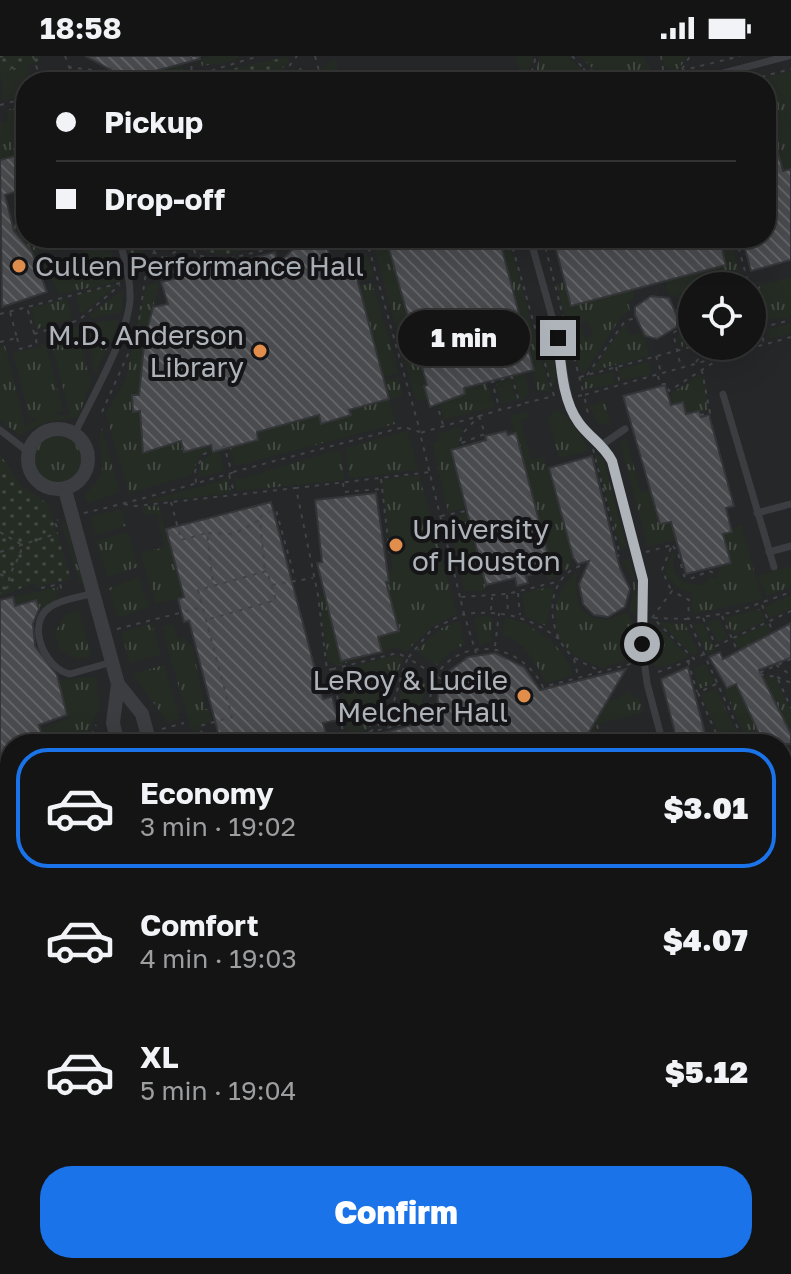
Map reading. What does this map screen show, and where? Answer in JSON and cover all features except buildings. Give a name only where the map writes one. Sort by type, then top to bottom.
[{"type":"street","points":[[49,429],[75,433],[88,453],[88,467],[77,483],[65,490],[36,481],[27,464],[27,451],[49,429]]},
{"type":"street","points":[[65,490],[118,684],[113,723],[116,734]]},
{"type":"street","points":[[118,684],[142,714],[147,734]]},
{"type":"street","points":[[113,723],[125,710],[133,709],[142,714]]},
{"type":"lane","points":[[727,72],[788,56]]},
{"type":"lane","points":[[75,433],[106,372],[130,303],[129,281],[121,248]]},
{"type":"lane","points":[[533,248],[558,338],[571,411],[600,442],[612,461],[639,565],[649,618],[642,644],[661,734]]},
{"type":"lane","points":[[723,394],[774,567]]},
{"type":"lane","points":[[600,442],[625,429]]},
{"type":"lane","points":[[0,430],[27,451]]},
{"type":"lane","points":[[757,513],[791,504]]},
{"type":"lane","points":[[769,552],[791,546]]},
{"type":"lane","points":[[94,593],[50,607],[43,616],[39,630],[44,654],[58,670],[70,674],[112,662]]},
{"type":"path","points":[[65,56],[70,72]]},
{"type":"path","points":[[209,72],[259,56]]},
{"type":"path","points":[[285,72],[297,56]]},
{"type":"path","points":[[572,56],[585,72]]},
{"type":"path","points":[[681,71],[690,56]]},
{"type":"path","points":[[678,72],[740,56]]},
{"type":"path","points":[[68,67],[107,72]]},
{"type":"path","points":[[584,69],[598,72]]},
{"type":"path","points":[[144,248],[148,254]]},
{"type":"path","points":[[154,252],[155,248]]},
{"type":"path","points":[[160,274],[164,259],[179,248]]},
{"type":"path","points":[[193,248],[196,255]]},
{"type":"path","points":[[154,252],[148,254],[142,263],[149,274],[174,272],[196,255],[223,260],[274,248]]},
{"type":"path","points":[[367,248],[420,433],[476,653]]},
{"type":"path","points":[[107,507],[404,427],[420,433],[554,396],[513,248]]},
{"type":"path","points":[[546,248],[584,395],[709,360]]},
{"type":"path","points":[[739,248],[745,272]]},
{"type":"path","points":[[154,252],[164,259]]},
{"type":"path","points":[[0,314],[124,282],[79,320],[34,334]]},
{"type":"path","points":[[10,311],[20,349],[37,344],[27,306]]},
{"type":"path","points":[[676,311],[681,310],[684,326],[673,333],[681,368]]},
{"type":"path","points":[[586,376],[625,321],[635,318]]},
{"type":"path","points":[[766,326],[791,320]]},
{"type":"path","points":[[567,329],[580,325]]},
{"type":"path","points":[[766,344],[791,337]]},
{"type":"path","points":[[0,342],[17,338]]},
{"type":"path","points":[[579,377],[677,351]]},
{"type":"path","points":[[656,356],[660,384],[667,384],[669,391],[717,360]]},
{"type":"path","points":[[695,364],[698,360]]},
{"type":"path","points":[[616,367],[620,385]]},
{"type":"path","points":[[700,415],[710,413],[707,381],[701,370]]},
{"type":"path","points":[[500,410],[492,382],[512,377],[520,405]]},
{"type":"path","points":[[439,411],[444,426]]},
{"type":"path","points":[[479,416],[485,434],[459,444],[463,433],[479,416]]},
{"type":"path","points":[[600,442],[592,452],[620,555],[617,556]]},
{"type":"path","points":[[196,483],[195,471],[204,454],[224,446],[234,494]]},
{"type":"path","points":[[122,503],[136,506],[430,472]]},
{"type":"path","points":[[381,478],[390,557]]},
{"type":"path","points":[[343,483],[344,492],[382,489]]},
{"type":"path","points":[[296,488],[327,670],[397,653],[439,678]]},
{"type":"path","points":[[171,501],[181,540],[207,533],[234,534],[260,520]]},
{"type":"path","points":[[206,620],[276,600],[265,571],[262,514],[276,510],[295,579]]},
{"type":"path","points":[[440,517],[466,511]]},
{"type":"path","points":[[0,532],[22,545]]},
{"type":"path","points":[[0,552],[58,533]]},
{"type":"path","points":[[207,533],[213,586]]},
{"type":"path","points":[[0,593],[9,586],[8,579],[21,556],[22,545]]},
{"type":"path","points":[[644,552],[672,545]]},
{"type":"path","points":[[672,545],[678,553],[684,576],[690,579],[709,571],[716,574]]},
{"type":"path","points":[[672,545],[662,570],[672,591],[689,600],[688,619],[740,734]]},
{"type":"path","points":[[460,597],[518,592],[560,581],[580,566]]},
{"type":"path","points":[[202,734],[200,726],[232,717],[198,590],[265,571]]},
{"type":"path","points":[[0,574],[8,579]]},
{"type":"path","points":[[271,586],[313,578]]},
{"type":"path","points":[[560,581],[552,613],[553,628],[574,658],[579,677]]},
{"type":"path","points":[[41,588],[60,584],[62,594]]},
{"type":"path","points":[[649,618],[672,591]]},
{"type":"path","points":[[518,592],[520,616]]},
{"type":"path","points":[[649,618],[688,619],[722,615],[791,592]]},
{"type":"path","points":[[507,594],[508,613]]},
{"type":"path","points":[[491,611],[492,596]]},
{"type":"path","points":[[761,604],[772,630]]},
{"type":"path","points":[[104,632],[203,607]]},
{"type":"path","points":[[368,733],[385,722],[408,658],[432,629],[464,614],[491,611],[520,616],[559,639]]},
{"type":"path","points":[[703,617],[716,646],[790,611],[791,616]]},
{"type":"path","points":[[495,648],[500,612]]},
{"type":"path","points":[[722,615],[737,650]]},
{"type":"path","points":[[649,618],[694,659]]},
{"type":"path","points":[[432,717],[428,701],[439,678],[457,655],[474,649],[495,648],[524,661],[543,687],[633,662],[654,674],[704,654]]},
{"type":"path","points":[[574,658],[601,671]]},
{"type":"path","points":[[791,659],[757,674],[791,683]]},
{"type":"path","points":[[688,661],[716,734]]},
{"type":"path","points":[[776,665],[791,675]]},
{"type":"path","points":[[333,669],[342,734]]},
{"type":"path","points":[[777,677],[791,708]]},
{"type":"path","points":[[698,693],[718,684]]},
{"type":"path","points":[[368,733],[438,715]]},
{"type":"path","points":[[92,734],[96,725]]},
{"type":"path","points":[[597,725],[599,734]]},
{"type":"shaded area","name":"University of Houston","points":[[0,56],[791,56],[791,734],[0,734]]},
{"type":"green space","points":[[0,56],[39,56],[41,61],[0,72]]},
{"type":"green space","points":[[25,56],[29,72],[16,72],[16,97],[3,101],[0,63]]},
{"type":"green space","points":[[239,56],[235,61],[202,66],[200,59]]},
{"type":"green space","points":[[515,56],[533,56],[529,72],[520,72]]},
{"type":"green space","points":[[540,56],[568,56],[582,72],[536,72]]},
{"type":"green space","points":[[579,56],[643,56],[652,72],[612,72],[592,68]]},
{"type":"green space","points":[[664,56],[687,56],[680,68],[673,71],[664,65]]},
{"type":"green space","points":[[286,57],[289,60],[280,72],[217,72]]},
{"type":"green space","points":[[335,59],[338,72],[323,72],[322,68]]},
{"type":"green space","points":[[183,64],[183,72],[153,72]]},
{"type":"green space","points":[[791,71],[791,169],[783,171],[776,149],[776,75]]},
{"type":"green space","points":[[16,108],[16,156],[0,160],[0,123],[8,121],[7,110]]},
{"type":"green space","points":[[16,223],[16,234],[8,225]]},
{"type":"green space","points":[[28,248],[37,248],[41,263],[98,248],[110,248],[120,281],[59,294],[52,280],[44,280]]},
{"type":"green space","points":[[129,248],[143,248],[136,268]]},
{"type":"green space","points":[[200,248],[253,248],[223,255]]},
{"type":"green space","points":[[375,248],[389,248],[427,385],[424,387],[428,399],[416,401]]},
{"type":"green space","points":[[502,248],[511,248],[550,391],[538,391]]},
{"type":"green space","points":[[721,248],[733,248],[739,272],[699,272],[726,265]]},
{"type":"green space","points":[[367,255],[373,273],[370,278],[358,282],[351,260]]},
{"type":"green space","points":[[791,277],[791,317],[766,320],[766,284]]},
{"type":"green space","points":[[678,278],[678,298],[667,292],[665,281]]},
{"type":"green space","points":[[160,281],[147,329],[139,331],[137,343],[144,345],[139,395],[132,395],[133,411],[140,411],[143,453],[181,441],[185,452],[216,443],[217,446],[200,456],[191,475],[129,493],[106,414],[126,379],[144,293],[148,285]]},
{"type":"green space","points":[[565,282],[572,306],[633,290],[634,298],[628,302],[630,311],[623,314],[585,372],[581,373],[569,331],[582,328],[585,338],[593,336],[588,321],[568,327],[557,284]]},
{"type":"green space","points":[[372,283],[399,372],[383,378],[359,286]]},
{"type":"green space","points":[[117,284],[83,313],[79,311],[77,295]]},
{"type":"green space","points":[[123,290],[122,312],[91,318],[90,315]]},
{"type":"green space","points":[[67,298],[72,319],[37,329],[31,308]]},
{"type":"green space","points":[[117,320],[119,323],[95,374],[85,324]]},
{"type":"green space","points":[[791,323],[791,334],[769,338],[767,330]]},
{"type":"green space","points":[[625,324],[629,336],[643,332],[649,356],[592,371]]},
{"type":"green space","points":[[76,327],[91,383],[78,417],[46,422],[19,435],[0,420],[0,347],[5,346],[25,426],[41,418],[30,419],[13,352],[41,348],[41,344],[45,343],[63,410],[54,415],[70,415],[49,334]]},
{"type":"green space","points":[[551,341],[556,375],[553,389],[540,344]]},
{"type":"green space","points":[[648,362],[651,374],[621,380],[619,370]]},
{"type":"green space","points":[[524,372],[530,394],[520,400],[513,375]]},
{"type":"green space","points":[[612,372],[616,384],[585,389],[583,379]]},
{"type":"green space","points":[[700,375],[705,380],[707,411],[686,414],[668,406],[668,396],[672,397],[673,392]]},
{"type":"green space","points":[[398,378],[403,395],[389,400],[395,424],[235,466],[230,448],[258,440],[257,432],[319,415],[321,424],[350,414],[349,410],[389,399],[384,381]]},
{"type":"green space","points":[[511,379],[517,400],[502,403],[496,383]]},
{"type":"green space","points":[[487,382],[494,407],[444,419],[440,404],[465,394],[464,388]]},
{"type":"green space","points":[[604,401],[611,425],[599,424],[589,406]]},
{"type":"green space","points":[[554,410],[575,427],[588,451],[559,458],[548,419]]},
{"type":"green space","points":[[524,412],[532,416],[520,420],[531,460],[544,457],[573,557],[568,569],[548,580],[545,571],[552,569],[516,434],[507,435],[506,432],[514,430],[510,416]]},
{"type":"green space","points":[[102,428],[119,492],[89,503],[84,495],[100,477],[102,468]]},
{"type":"green space","points":[[462,429],[458,448],[451,450],[466,507],[448,512],[433,444],[439,440],[437,434]]},
{"type":"green space","points":[[407,431],[418,470],[349,478],[346,448]]},
{"type":"green space","points":[[58,436],[75,442],[81,459],[75,476],[58,482],[41,476],[35,459],[41,442]]},
{"type":"green space","points":[[626,438],[641,492],[651,490],[660,524],[671,522],[676,539],[648,547],[620,443]]},
{"type":"green space","points":[[218,450],[224,471],[198,477],[201,461]]},
{"type":"green space","points":[[335,451],[341,452],[344,480],[237,491],[234,478],[240,479]]},
{"type":"green space","points":[[594,453],[603,459],[627,547],[621,549]]},
{"type":"green space","points":[[0,454],[20,485],[48,504],[71,579],[37,587],[35,583],[0,596]]},
{"type":"green space","points":[[419,475],[457,614],[432,626],[406,652],[397,647],[382,651],[378,637],[399,630],[386,582],[389,581],[388,572],[393,571],[382,480]]},
{"type":"green space","points":[[228,479],[231,492],[141,503]]},
{"type":"green space","points":[[158,505],[183,592],[181,598],[155,603],[141,553],[165,547],[157,514],[145,515],[142,507]]},
{"type":"green space","points":[[121,510],[126,526],[95,535],[91,516]]},
{"type":"green space","points":[[467,513],[486,585],[483,591],[465,591],[448,518]]},
{"type":"green space","points":[[65,522],[83,583],[80,584],[62,526]]},
{"type":"green space","points":[[741,524],[762,599],[693,614],[692,599],[713,589],[721,566],[731,563],[723,534]]},
{"type":"green space","points":[[128,532],[138,567],[108,577],[96,541]]},
{"type":"green space","points":[[672,552],[676,556],[673,560],[674,572],[685,583],[703,585],[710,576],[719,580],[717,584],[692,599],[692,593],[679,589],[665,575]]},
{"type":"green space","points":[[630,558],[637,596],[637,617],[629,610],[634,590],[632,579],[621,562]]},
{"type":"green space","points":[[791,566],[791,587],[767,596],[758,576]]},
{"type":"green space","points":[[576,573],[577,598],[583,611],[609,620],[625,613],[632,619],[630,658],[602,668],[579,658],[561,640],[555,616],[557,604],[567,582]]},
{"type":"green space","points":[[139,577],[149,607],[117,618],[109,588]]},
{"type":"green space","points":[[58,587],[55,603],[41,615],[36,600],[15,606],[13,597]]},
{"type":"green space","points":[[548,587],[554,589],[546,626],[526,616],[522,594]]},
{"type":"green space","points":[[324,595],[341,661],[364,655],[365,658],[334,666],[333,662],[328,662],[320,596]]},
{"type":"green space","points":[[791,595],[791,608],[770,618],[764,607]]},
{"type":"green space","points":[[760,609],[765,621],[733,635],[725,618]]},
{"type":"green space","points":[[79,611],[91,656],[77,659],[60,649],[55,633],[65,615]]},
{"type":"green space","points":[[492,616],[491,641],[480,645],[474,618]]},
{"type":"green space","points":[[505,617],[547,638],[562,654],[573,675],[546,683],[523,646],[503,636]]},
{"type":"green space","points":[[719,620],[728,638],[717,642],[707,622]]},
{"type":"green space","points":[[459,621],[465,645],[452,650],[437,665],[416,651],[442,628]]},
{"type":"green space","points":[[659,622],[685,624],[698,652],[693,655]]},
{"type":"green space","points":[[693,623],[703,624],[715,650],[707,654]]},
{"type":"green space","points":[[152,624],[161,654],[130,663],[121,632]]},
{"type":"green space","points":[[173,624],[178,639],[185,638],[188,645],[192,644],[205,709],[209,709],[212,721],[198,726],[200,734],[192,734],[163,626]]},
{"type":"green space","points":[[767,624],[771,632],[765,635],[766,638],[740,651],[734,639]]},
{"type":"green space","points":[[656,625],[689,657],[666,666],[654,666]]},
{"type":"green space","points":[[396,655],[403,659],[382,714],[366,730],[356,734],[349,733],[341,670]]},
{"type":"green space","points":[[705,664],[714,683],[699,689],[694,669]]},
{"type":"green space","points":[[164,665],[180,718],[168,723],[133,674]]},
{"type":"green space","points":[[405,672],[428,685],[422,700],[424,717],[401,722],[399,702]]},
{"type":"green space","points":[[96,677],[99,707],[87,734],[46,734],[39,730],[69,718],[58,680]]},
{"type":"green space","points":[[763,679],[776,679],[791,712],[791,734]]},
{"type":"green space","points":[[736,683],[759,734],[744,734],[724,690]]},
{"type":"green space","points":[[716,689],[736,734],[719,734],[701,695]]},
{"type":"green space","points":[[630,691],[633,699],[639,698],[643,712],[595,725],[597,734],[588,734],[608,700],[616,700]]},
{"type":"place","name":"Cullen Performance Hall","points":[[19,266]]},
{"type":"place","name":"M.D. Anderson Library","points":[[260,351]]},
{"type":"place","name":"University of Houston","points":[[396,545]]},
{"type":"place","name":"LeRoy & Lucile Melcher Hall","points":[[524,696]]},
{"type":"route","points":[[558,338],[571,411],[588,433],[603,444],[612,461],[643,580],[645,618],[642,644]]}]
